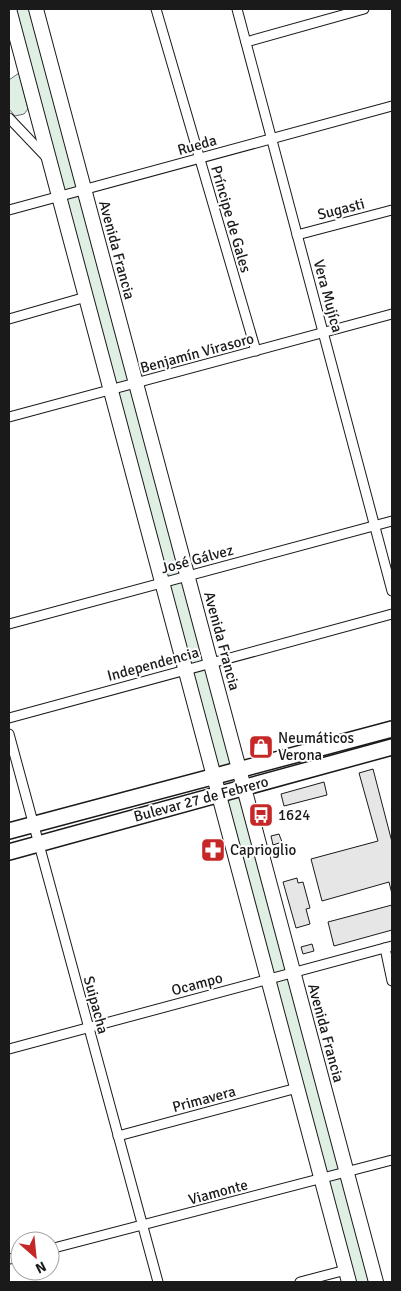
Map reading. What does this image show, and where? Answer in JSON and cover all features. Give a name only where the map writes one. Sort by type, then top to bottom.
[{"type":"main road","points":[[9,9],[348,1276]]},
{"type":"main road","name":"Avenida Francia","points":[[36,9],[376,1282]]},
{"type":"main road","name":"Bulevar 27 de Febrero","points":[[9,830],[392,730]]},
{"type":"main road","name":"Bulevar 27 de Febrero","points":[[9,852],[392,747]]},
{"type":"street","name":"Príncipe de Gales","points":[[156,9],[256,351]]},
{"type":"street","name":"Vera Mujíca","points":[[237,9],[392,591]]},
{"type":"street","points":[[246,42],[364,9]]},
{"type":"street","name":"Rueda","points":[[9,210],[392,106]]},
{"type":"street","points":[[9,118],[50,162]]},
{"type":"street","points":[[9,126],[21,133]]},
{"type":"street","name":"Sugasti","points":[[297,235],[392,210]]},
{"type":"street","points":[[9,319],[86,297]]},
{"type":"street","name":"Benjamín Virasoro","points":[[9,416],[392,314]]},
{"type":"street","name":"José Gálvez","points":[[9,624],[392,521]]},
{"type":"street","name":"Independencia","points":[[9,718],[392,614]]},
{"type":"street","name":"Suipacha","points":[[9,734],[158,1282]]},
{"type":"street","points":[[389,947],[392,981]]},
{"type":"street","name":"Ocampo","points":[[9,1049],[389,947]]},
{"type":"street","name":"Primavera","points":[[118,1136],[297,1088]]},
{"type":"street","name":"Viamonte","points":[[60,1246],[392,1160]]},
{"type":"street","points":[[300,1282],[348,1276]]},
{"type":"green space","points":[[9,9],[36,9],[376,1282],[349,1282]]},
{"type":"green space","points":[[19,73],[28,109],[24,114],[15,116],[9,109],[9,80]]},
{"type":"building","points":[[373,769],[392,842],[392,894],[389,882],[322,901],[311,859],[378,841],[359,773]]},
{"type":"building","points":[[324,782],[327,795],[284,806],[281,794]]},
{"type":"building","points":[[279,834],[282,842],[273,845],[271,836]]},
{"type":"building","points":[[297,878],[298,883],[303,882],[310,908],[306,909],[310,924],[296,928],[283,882]]},
{"type":"building","points":[[392,905],[392,930],[334,946],[328,922]]},
{"type":"building","points":[[312,944],[314,951],[303,954],[301,947]]},
{"type":"place","name":"Neumáticos Verona","points":[[261,747]]},
{"type":"place","name":"1624","points":[[261,815]]},
{"type":"place","name":"Caprioglio","points":[[213,850]]}]
